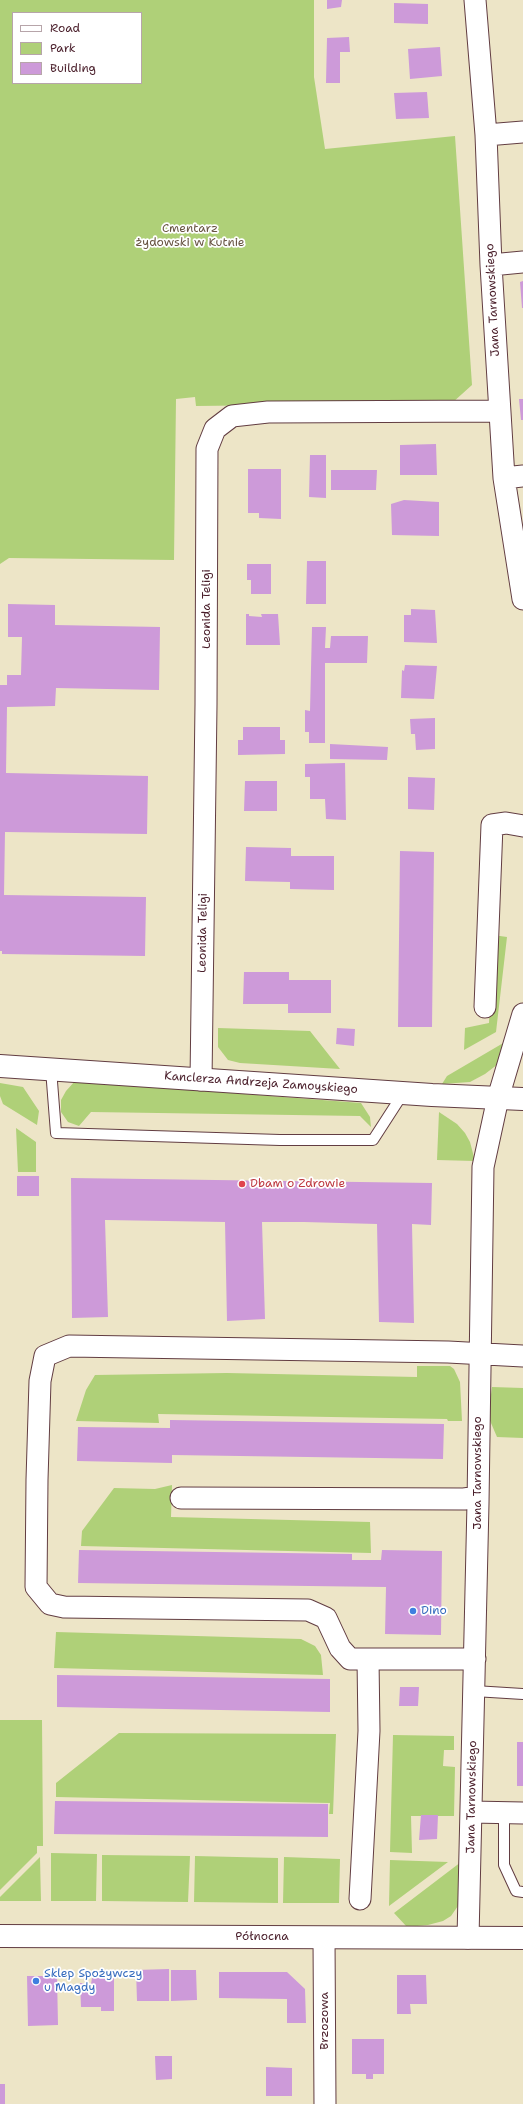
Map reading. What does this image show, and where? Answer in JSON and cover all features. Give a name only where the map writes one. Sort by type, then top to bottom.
[{"type":"street","name":"Jana Tarnowskiego","points":[[475,0],[486,135],[499,410],[514,477],[523,599]]},
{"type":"street","points":[[486,135],[523,132]]},
{"type":"street","points":[[491,265],[523,262]]},
{"type":"street","name":"Leonida Teligi","points":[[201,1080],[206,698],[207,449],[215,429],[232,416],[268,412],[499,410]]},
{"type":"street","points":[[485,1007],[492,824],[506,822],[523,826]]},
{"type":"street","name":"Jana Tarnowskiego","points":[[468,1938],[475,1659],[483,1167],[498,1098],[523,1014]]},
{"type":"street","name":"Kanclerza Andrzeja Zamoyskiego","points":[[0,1066],[201,1080],[523,1099]]},
{"type":"street","points":[[475,1659],[350,1658],[340,1648],[326,1618],[308,1610],[64,1607],[50,1604],[36,1587],[40,1389],[45,1356],[69,1346],[90,1346],[523,1356]]},
{"type":"street","points":[[181,1498],[464,1499],[478,1497]]},
{"type":"street","points":[[360,1899],[369,1731],[368,1659]]},
{"type":"street","points":[[471,1812],[513,1812]]},
{"type":"street","name":"Północna","points":[[0,1936],[523,1938]]},
{"type":"street","name":"Brzozowa","points":[[324,1938],[325,2104]]},
{"type":"lane","points":[[51,1069],[56,1133],[280,1140],[373,1140],[404,1092]]},
{"type":"lane","points":[[474,1691],[523,1694]]},
{"type":"lane","points":[[513,1812],[504,1865],[516,1891],[523,1892]]},
{"type":"green space","name":"Cmentarz żydowski w Kutnie","points":[[0,0],[314,0],[314,77],[325,149],[455,136],[472,385],[452,403],[196,406],[195,397],[176,399],[174,560],[9,558],[0,564]]},
{"type":"green space","points":[[493,935],[507,937],[496,1032],[464,1050],[465,1028],[489,1023]]},
{"type":"green space","points":[[218,1028],[310,1031],[340,1069],[240,1063],[228,1060],[218,1047]]},
{"type":"green space","points":[[505,1042],[498,1064],[485,1074],[470,1082],[442,1084],[447,1076]]},
{"type":"green space","points":[[75,1081],[361,1103],[370,1117],[371,1127],[360,1116],[91,1112],[79,1126],[68,1122],[61,1112],[61,1100],[66,1091]]},
{"type":"green space","points":[[0,1083],[23,1087],[39,1111],[37,1125],[3,1104],[0,1096]]},
{"type":"green space","points":[[439,1112],[457,1124],[465,1133],[470,1142],[475,1161],[437,1160]]},
{"type":"green space","points":[[16,1128],[36,1142],[36,1172],[18,1172]]},
{"type":"green space","points":[[417,1366],[450,1366],[454,1369],[460,1382],[462,1421],[448,1421],[447,1419],[158,1414],[159,1423],[76,1421],[86,1390],[95,1375],[227,1373],[417,1377]]},
{"type":"green space","points":[[492,1387],[523,1388],[523,1438],[497,1437],[488,1416]]},
{"type":"green space","points":[[172,1485],[171,1517],[370,1522],[371,1553],[81,1546],[82,1531],[114,1488],[155,1489]]},
{"type":"green space","points":[[56,1632],[301,1639],[315,1646],[321,1655],[323,1675],[54,1668]]},
{"type":"green space","points":[[0,1720],[42,1720],[43,1846],[37,1846],[37,1853],[0,1890]]},
{"type":"green space","points":[[119,1733],[336,1734],[333,1814],[329,1814],[330,1803],[56,1797],[56,1783]]},
{"type":"green space","points":[[393,1735],[454,1736],[454,1750],[444,1750],[443,1766],[455,1767],[454,1816],[411,1816],[412,1853],[390,1852]]},
{"type":"green space","points":[[51,1853],[97,1854],[96,1901],[51,1901]]},
{"type":"green space","points":[[102,1855],[190,1856],[188,1902],[102,1901]]},
{"type":"green space","points":[[195,1856],[278,1858],[278,1903],[194,1902]]},
{"type":"green space","points":[[40,1857],[41,1901],[0,1901],[0,1897]]},
{"type":"green space","points":[[284,1857],[340,1859],[339,1903],[283,1903]]},
{"type":"green space","points":[[390,1860],[448,1862],[389,1906]]},
{"type":"green space","points":[[461,1862],[460,1903],[451,1916],[443,1921],[428,1925],[407,1927],[394,1913]]},
{"type":"building","points":[[327,0],[342,0],[341,7],[327,9]]},
{"type":"building","points":[[394,3],[428,4],[428,24],[394,23]]},
{"type":"building","points":[[349,37],[350,52],[340,52],[340,83],[326,83],[327,38]]},
{"type":"building","points":[[440,47],[442,76],[410,79],[408,49]]},
{"type":"building","points":[[427,92],[429,118],[396,119],[394,93]]},
{"type":"building","points":[[523,281],[523,308],[522,308],[520,282]]},
{"type":"building","points":[[519,399],[523,399],[523,420],[521,420]]},
{"type":"building","points":[[436,444],[437,475],[400,475],[400,445]]},
{"type":"building","points":[[310,455],[326,455],[326,498],[309,497]]},
{"type":"building","points":[[248,469],[281,469],[281,519],[259,518],[259,513],[248,513]]},
{"type":"building","points":[[331,470],[377,470],[376,490],[331,490]]},
{"type":"building","points":[[404,500],[439,502],[439,536],[392,535],[391,504]]},
{"type":"building","points":[[307,561],[326,561],[326,604],[306,604]]},
{"type":"building","points":[[247,564],[271,564],[271,594],[251,594],[251,580],[247,580]]},
{"type":"building","points":[[8,604],[55,605],[55,625],[160,627],[159,690],[56,688],[55,706],[7,707],[6,773],[148,776],[147,834],[5,832],[4,895],[146,897],[145,956],[2,954],[2,951],[0,951],[0,685],[7,685],[7,675],[21,675],[22,637],[8,637]]},
{"type":"building","points":[[411,609],[435,610],[437,643],[404,642],[404,615],[411,615]]},
{"type":"building","points":[[246,614],[249,614],[249,616],[262,617],[261,614],[278,614],[280,645],[246,645]]},
{"type":"building","points":[[312,627],[326,627],[325,648],[330,648],[331,636],[368,636],[367,663],[325,663],[325,743],[309,743],[309,732],[305,732],[305,710],[310,711]]},
{"type":"building","points":[[405,665],[437,666],[434,699],[401,698],[402,670],[404,671]]},
{"type":"building","points":[[435,718],[435,749],[416,750],[415,734],[411,734],[410,719]]},
{"type":"building","points":[[243,727],[280,727],[280,740],[285,740],[285,754],[238,755],[238,740],[243,740]]},
{"type":"building","points":[[330,744],[388,747],[387,760],[330,759]]},
{"type":"building","points":[[345,763],[346,820],[326,819],[325,799],[310,799],[310,777],[305,777],[305,764]]},
{"type":"building","points":[[408,777],[435,778],[434,810],[408,809]]},
{"type":"building","points":[[245,781],[277,781],[277,811],[244,811]]},
{"type":"building","points":[[246,847],[291,848],[291,856],[334,856],[334,890],[290,889],[290,882],[245,881]]},
{"type":"building","points":[[400,851],[434,852],[432,1027],[398,1027]]},
{"type":"building","points":[[244,972],[289,972],[289,980],[331,980],[331,1013],[288,1013],[288,1004],[243,1004]]},
{"type":"building","points":[[337,1028],[355,1029],[354,1046],[336,1044]]},
{"type":"building","points":[[17,1176],[39,1176],[39,1196],[17,1196]]},
{"type":"building","points":[[71,1178],[432,1183],[431,1225],[412,1224],[414,1323],[379,1322],[377,1224],[304,1222],[262,1222],[265,1319],[227,1321],[225,1222],[105,1220],[108,1317],[72,1318]]},
{"type":"building","points":[[170,1420],[444,1424],[443,1459],[172,1455],[172,1463],[77,1461],[78,1427],[170,1428]]},
{"type":"building","points":[[79,1550],[352,1554],[352,1560],[381,1560],[382,1550],[442,1551],[441,1635],[385,1634],[386,1587],[78,1583]]},
{"type":"building","points":[[57,1675],[330,1679],[330,1712],[57,1707]]},
{"type":"building","points":[[400,1687],[419,1687],[418,1706],[399,1706]]},
{"type":"building","points":[[517,1742],[523,1742],[523,1786],[517,1786]]},
{"type":"building","points":[[55,1801],[328,1804],[328,1837],[54,1834]]},
{"type":"building","points":[[421,1815],[438,1815],[437,1839],[419,1840]]},
{"type":"building","points":[[169,1969],[169,2001],[137,2001],[136,1970]]},
{"type":"building","points":[[171,1970],[196,1970],[197,2000],[171,2001]]},
{"type":"building","points":[[219,1972],[287,1972],[305,1989],[306,2023],[287,2023],[287,1999],[219,1998]]},
{"type":"building","points":[[397,1975],[426,1975],[427,2004],[410,2004],[411,2014],[397,2014]]},
{"type":"building","points":[[27,1976],[57,1976],[58,2025],[28,2026]]},
{"type":"building","points":[[92,1978],[114,1978],[114,2011],[101,2011],[101,2007],[81,2007],[80,1983],[91,1984]]},
{"type":"building","points":[[352,2039],[384,2039],[384,2074],[373,2074],[373,2079],[366,2079],[366,2074],[352,2074]]},
{"type":"building","points":[[155,2056],[172,2056],[172,2079],[156,2080]]},
{"type":"building","points":[[266,2067],[292,2068],[292,2096],[266,2096]]},
{"type":"building","points":[[0,2084],[5,2084],[5,2104],[0,2104]]},
{"type":"place","name":"Dbam o Zdrowie","points":[[242,1184]]},
{"type":"place","name":"Dino","points":[[413,1611]]},
{"type":"place","name":"Sklep Spożywczy u Magdy","points":[[36,1981]]}]
